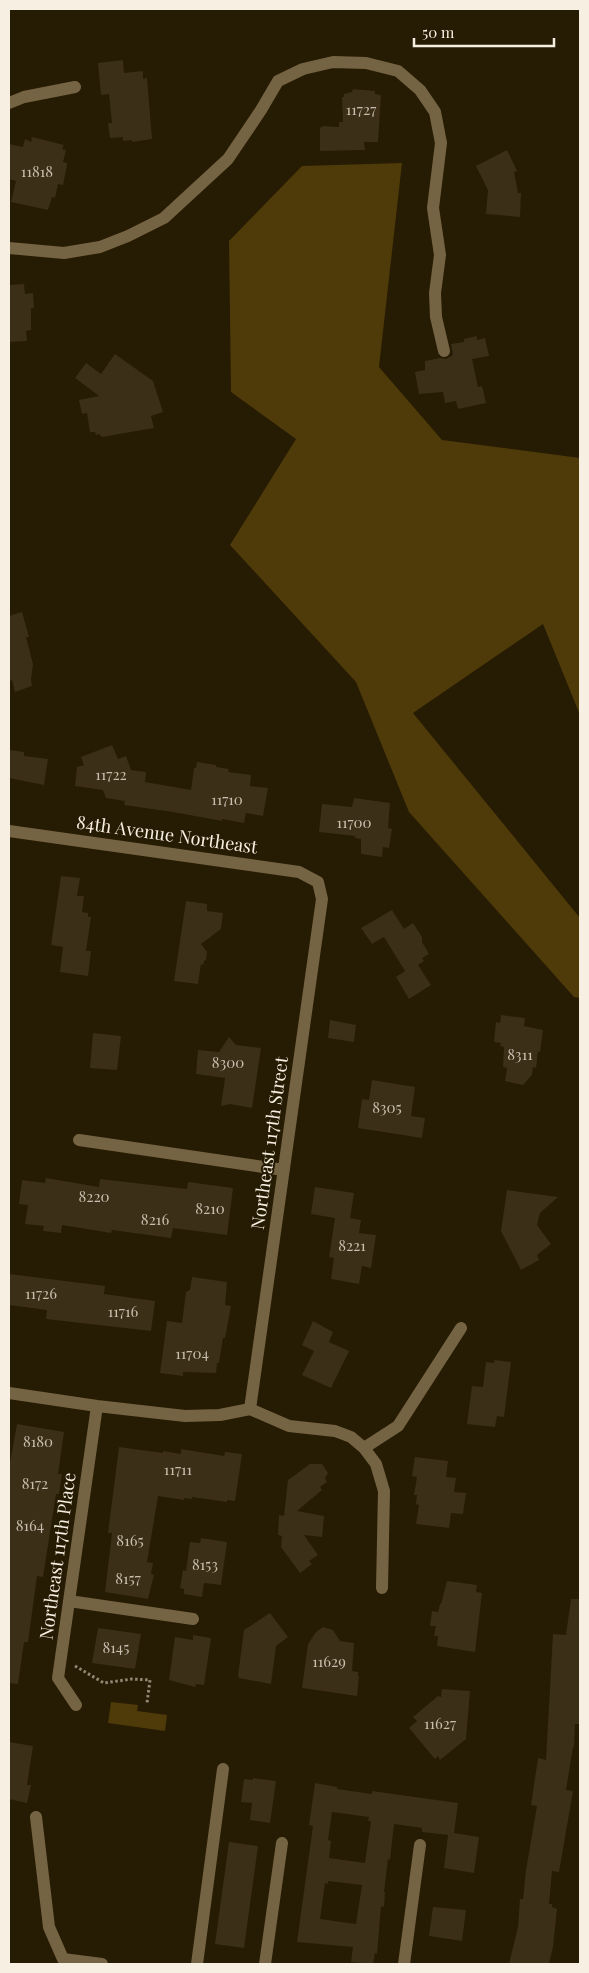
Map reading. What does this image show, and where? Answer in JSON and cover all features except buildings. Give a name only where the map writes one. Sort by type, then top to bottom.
[{"type":"street","points":[[9,248],[64,253],[100,247],[128,236],[164,218],[228,159],[262,110],[278,81],[303,69],[333,62],[366,63],[398,71],[420,90],[435,112],[441,143],[433,208],[440,256],[435,293],[436,317],[444,351]]},
{"type":"street","points":[[9,103],[24,96],[75,87]]},
{"type":"street","name":"84th Avenue Northeast","points":[[9,831],[299,872],[318,882]]},
{"type":"street","name":"Northeast 117th Street","points":[[250,1409],[322,898],[318,882]]},
{"type":"street","points":[[79,1140],[284,1170]]},
{"type":"street","points":[[367,1452],[398,1426],[461,1328]]},
{"type":"street","points":[[9,1393],[185,1416],[220,1415],[250,1409],[289,1426],[335,1431],[352,1438],[367,1452],[376,1464],[384,1491],[382,1588]]},
{"type":"street","name":"Northeast 117th Place","points":[[76,1705],[58,1678],[97,1406]]},
{"type":"street","points":[[69,1601],[193,1619]]},
{"type":"street","points":[[197,1964],[223,1769]]},
{"type":"street","points":[[36,1817],[49,1927],[63,1959],[102,1964]]},
{"type":"street","points":[[265,1964],[282,1844]]},
{"type":"street","points":[[404,1964],[420,1845]]},
{"type":"path","points":[[74,1666],[104,1683],[132,1679],[150,1680],[147,1703]]},
{"type":"shaded area","points":[[402,163],[379,367],[442,440],[580,458],[580,715],[543,624],[413,713],[580,918],[580,998],[574,997],[409,812],[356,682],[230,545],[296,439],[231,392],[229,241],[302,166]]},
{"type":"shaded area","points":[[111,1702],[138,1705],[137,1711],[167,1715],[165,1731],[108,1723]]}]
